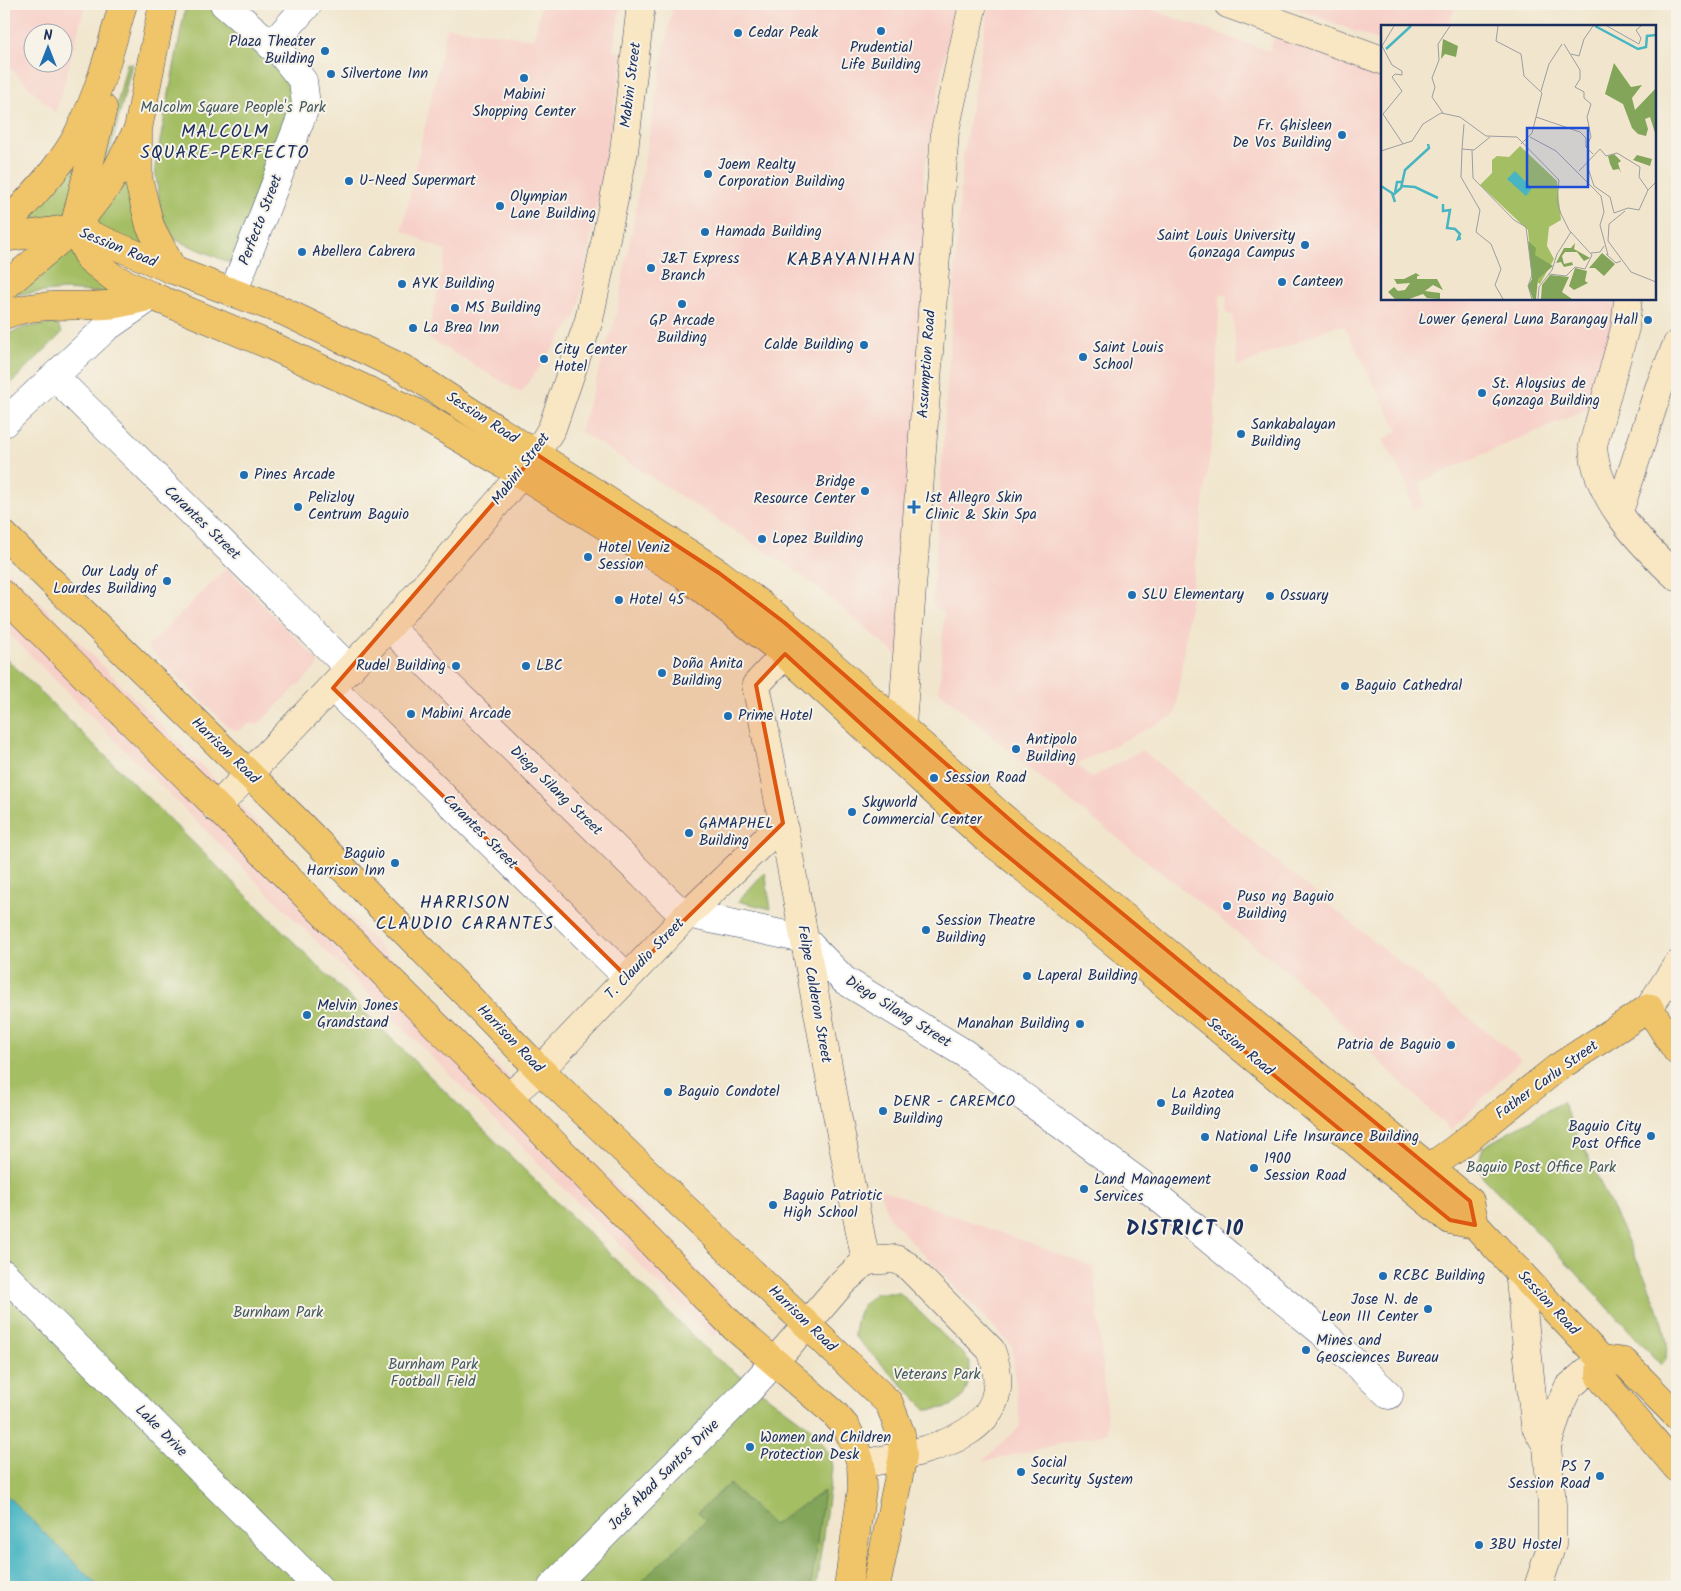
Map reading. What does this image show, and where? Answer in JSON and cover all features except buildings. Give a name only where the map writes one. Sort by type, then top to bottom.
[{"type":"main road","points":[[4,227],[58,164],[78,134],[106,63],[123,4]]},
{"type":"main road","points":[[163,4],[138,130],[138,178],[150,226],[172,270]]},
{"type":"main road","points":[[74,228],[103,110],[106,63]]},
{"type":"main road","points":[[4,287],[74,228],[110,182],[138,130]]},
{"type":"main road","points":[[4,238],[74,228]]},
{"type":"main road","name":"Session Road","points":[[74,228],[172,270],[285,312],[406,370],[529,464],[683,574],[785,654],[983,836],[1008,854],[1450,1220],[1475,1225]]},
{"type":"main road","name":"Session Road","points":[[74,228],[90,258],[114,278],[152,296],[264,342],[529,464],[719,573],[785,622],[1000,815],[1470,1201],[1475,1225],[1601,1359]]},
{"type":"main road","points":[[4,315],[17,310],[64,305],[108,305],[152,296]]},
{"type":"main road","name":"Harrison Road","points":[[4,535],[249,774],[540,1070],[889,1403],[901,1434],[903,1456],[876,1587]]},
{"type":"main road","points":[[4,595],[508,1097],[735,1328],[775,1360],[846,1426],[861,1464],[862,1489],[848,1587]]},
{"type":"main road","points":[[1649,1008],[1677,1051]]},
{"type":"main road","name":"Father Carlu Street","points":[[1430,1167],[1557,1068],[1649,1008]]},
{"type":"main road","points":[[1677,1416],[1624,1362],[1601,1359],[1600,1377],[1677,1468]]},
{"type":"street","name":"Perfecto Street","points":[[224,4],[280,52],[303,81],[306,105],[233,293]]},
{"type":"street","points":[[272,46],[308,4]]},
{"type":"street","name":"Mabini Street","points":[[216,808],[389,627],[529,464],[552,428],[589,320],[624,152],[641,4]]},
{"type":"street","name":"Assumption Road","points":[[902,726],[944,131],[973,4]]},
{"type":"street","points":[[1228,4],[1381,60]]},
{"type":"street","points":[[4,423],[106,328],[152,296]]},
{"type":"street","points":[[1628,300],[1625,328],[1593,445],[1596,469],[1634,536],[1677,577]]},
{"type":"street","points":[[1619,512],[1659,388],[1677,344]]},
{"type":"street","name":"Carantes Street","points":[[55,377],[627,977]]},
{"type":"street","name":"Diego Silang Street","points":[[389,627],[674,906],[688,914],[804,939],[844,980],[964,1053],[1147,1188],[1322,1332],[1389,1395]]},
{"type":"street","name":"Felipe Calderon Street","points":[[785,654],[756,685],[866,1261]]},
{"type":"street","name":"T. Claudio Street","points":[[508,1097],[540,1070],[688,914],[783,823]]},
{"type":"street","name":"Father Carlu Street","points":[[1649,1008],[1677,965]]},
{"type":"street","points":[[775,1360],[842,1283],[866,1261],[896,1259],[908,1266],[991,1350],[997,1364],[997,1393],[992,1406],[983,1418],[955,1441],[932,1449],[861,1464]]},
{"type":"street","points":[[1519,1271],[1536,1425],[1547,1446]]},
{"type":"street","name":"Lake Drive","points":[[4,1274],[318,1587]]},
{"type":"street","points":[[1538,1587],[1543,1577],[1552,1544],[1552,1505],[1547,1446],[1560,1404],[1568,1388],[1601,1359]]},
{"type":"street","name":"José Abad Santos Drive","points":[[552,1587],[750,1389],[775,1360]]},
{"type":"highlighted area","points":[[536,454],[719,573],[785,623],[1025,833],[1470,1201],[1475,1225],[1450,1220],[983,836],[785,654],[756,685],[783,823],[627,977],[333,688]]},
{"type":"shaded area","points":[[4,4],[85,4],[72,53],[72,22],[22,22],[22,72],[67,72],[56,114],[4,62]]},
{"type":"shaded area","points":[[541,4],[621,4],[613,51],[624,53],[577,315],[521,393],[427,337],[446,252],[402,230],[447,27],[534,39]]},
{"type":"shaded area","points":[[673,4],[954,4],[924,172],[926,247],[904,661],[804,576],[580,431],[616,316]]},
{"type":"shaded area","points":[[989,4],[1135,4],[1269,51],[1274,37],[1381,73],[1381,300],[1622,300],[1599,404],[1420,482],[1424,507],[1412,508],[1406,481],[1383,440],[1398,431],[1344,326],[1335,326],[1237,367],[1233,315],[1225,313],[1227,296],[1220,293],[1214,423],[1175,715],[1077,764],[1091,778],[1142,750],[1356,927],[1521,1059],[1451,1131],[1294,977],[1046,782],[939,691],[944,612],[932,605],[963,156]]},
{"type":"shaded area","points":[[1285,4],[1457,4],[1447,25],[1381,25],[1381,42]]},
{"type":"shaded area","points":[[4,566],[740,1311],[713,1338],[4,629]]},
{"type":"shaded area","points":[[227,568],[318,661],[316,668],[257,725],[251,723],[238,731],[227,726],[147,647]]},
{"type":"shaded area","points":[[878,1188],[1094,1267],[1108,1433],[982,1462],[1020,1426],[1012,1346],[889,1218]]},
{"type":"green space","name":"Malcolm Square People's Park","points":[[186,4],[224,4],[303,81],[242,268],[174,239],[161,215],[155,168]]},
{"type":"green space","points":[[127,63],[132,64],[108,161],[104,160]]},
{"type":"green space","points":[[85,144],[70,212],[60,222],[21,225]]},
{"type":"green space","points":[[129,168],[147,249],[92,226]]},
{"type":"green space","points":[[69,248],[106,289],[107,293],[65,290],[10,295]]},
{"type":"green space","points":[[57,323],[62,333],[4,390],[4,335],[26,327]]},
{"type":"green space","name":"Burnham Park Football Field","points":[[4,656],[713,1356],[816,1432],[830,1456],[832,1468],[816,1587],[4,1587]]},
{"type":"green space","points":[[765,872],[771,909],[738,901]]},
{"type":"green space","name":"Baguio Post Office Park","points":[[1562,1102],[1648,1284],[1663,1322],[1667,1344],[1666,1359],[1661,1365],[1556,1251],[1482,1176],[1478,1164],[1483,1147]]},
{"type":"green space","name":"Veterans Park","points":[[876,1293],[900,1293],[970,1361],[966,1391],[957,1403],[939,1409],[927,1410],[854,1336],[859,1311]]},
{"type":"green space","points":[[729,1484],[773,1525],[824,1491],[811,1587],[636,1587],[706,1520],[698,1512]]},
{"type":"water","points":[[4,1493],[99,1587],[4,1587]]},
{"type":"place","name":"Prudential Life Building","points":[[881,31]]},
{"type":"place","name":"Cedar Peak","points":[[738,33]]},
{"type":"place","name":"Plaza Theater Building","points":[[325,51]]},
{"type":"place","name":"Silvertone Inn","points":[[331,74]]},
{"type":"place","name":"Mabini Shopping Center","points":[[524,78]]},
{"type":"place","name":"Fr. Ghisleen De Vos Building","points":[[1342,135]]},
{"type":"place","name":"Joem Realty Corporation Building","points":[[708,174]]},
{"type":"place","name":"U-Need Supermart","points":[[349,181]]},
{"type":"place","name":"Olympian Lane Building","points":[[500,206]]},
{"type":"place","name":"Hamada Building","points":[[705,232]]},
{"type":"place","name":"Saint Louis University Gonzaga Campus","points":[[1305,245]]},
{"type":"place","name":"Abellera Cabrera","points":[[302,252]]},
{"type":"place","name":"J&T Express Branch","points":[[651,268]]},
{"type":"place","name":"Canteen","points":[[1282,282]]},
{"type":"place","name":"AYK Building","points":[[402,284]]},
{"type":"place","name":"GP Arcade Building","points":[[682,304]]},
{"type":"place","name":"MS Building","points":[[455,308]]},
{"type":"place","name":"Lower General Luna Barangay Hall","points":[[1648,320]]},
{"type":"place","name":"La Brea Inn","points":[[413,328]]},
{"type":"place","name":"Calde Building","points":[[864,345]]},
{"type":"place","name":"Saint Louis School","points":[[1083,357]]},
{"type":"place","name":"City Center Hotel","points":[[544,359]]},
{"type":"place","name":"St. Aloysius de Gonzaga Building","points":[[1482,393]]},
{"type":"place","name":"Sankabalayan Building","points":[[1241,434]]},
{"type":"place","name":"Pines Arcade","points":[[244,475]]},
{"type":"place","name":"Bridge Resource Center","points":[[865,491]]},
{"type":"place","name":"Pelizloy Centrum Baguio","points":[[298,507]]},
{"type":"place","name":"1st Allegro Skin Clinic & Skin Spa","points":[[914,507]]},
{"type":"place","name":"Lopez Building","points":[[762,539]]},
{"type":"place","name":"Hotel Veniz Session","points":[[588,557]]},
{"type":"place","name":"Our Lady of Lourdes Building","points":[[167,581]]},
{"type":"place","name":"SLU Elementary","points":[[1132,595]]},
{"type":"place","name":"Ossuary","points":[[1270,596]]},
{"type":"place","name":"Hotel 45","points":[[619,600]]},
{"type":"place","name":"Rudel Building","points":[[456,666]]},
{"type":"place","name":"LBC","points":[[526,666]]},
{"type":"place","name":"Doña Anita Building","points":[[662,673]]},
{"type":"place","name":"Baguio Cathedral","points":[[1345,686]]},
{"type":"place","name":"Mabini Arcade","points":[[411,714]]},
{"type":"place","name":"Prime Hotel","points":[[728,716]]},
{"type":"place","name":"Antipolo Building","points":[[1016,749]]},
{"type":"place","name":"Session Road","points":[[934,778]]},
{"type":"place","name":"Skyworld Commercial Center","points":[[852,812]]},
{"type":"place","name":"GAMAPHEL Building","points":[[689,833]]},
{"type":"place","name":"Baguio Harrison Inn","points":[[395,863]]},
{"type":"place","name":"Puso ng Baguio Building","points":[[1227,906]]},
{"type":"place","name":"Session Theatre Building","points":[[926,930]]},
{"type":"place","name":"Laperal Building","points":[[1027,976]]},
{"type":"place","name":"Melvin Jones Grandstand","points":[[307,1015]]},
{"type":"place","name":"Manahan Building","points":[[1080,1024]]},
{"type":"place","name":"Patria de Baguio","points":[[1451,1045]]},
{"type":"place","name":"Baguio Condotel","points":[[668,1092]]},
{"type":"place","name":"La Azotea Building","points":[[1161,1103]]},
{"type":"place","name":"DENR - CAREMCO Building","points":[[883,1111]]},
{"type":"place","name":"Baguio City Post Office","points":[[1651,1136]]},
{"type":"place","name":"National Life Insurance Building","points":[[1205,1137]]},
{"type":"place","name":"1900 Session Road","points":[[1254,1168]]},
{"type":"place","name":"Land Management Services","points":[[1084,1189]]},
{"type":"place","name":"Baguio Patriotic High School","points":[[773,1205]]},
{"type":"place","name":"RCBC Building","points":[[1383,1276]]},
{"type":"place","name":"Jose N. de Leon III Center","points":[[1428,1309]]},
{"type":"place","name":"Mines and Geosciences Bureau","points":[[1306,1350]]},
{"type":"place","name":"Women and Children Protection Desk","points":[[750,1447]]},
{"type":"place","name":"Social Security System","points":[[1021,1472]]},
{"type":"place","name":"PS 7 Session Road","points":[[1600,1476]]},
{"type":"place","name":"3BU Hostel","points":[[1479,1545]]},
{"type":"district","name":"MALCOLM SQUARE-PERFECTO","points":[[225,142]]},
{"type":"district","name":"KABAYANIHAN","points":[[851,260]]},
{"type":"district","name":"HARRISON CLAUDIO CARANTES","points":[[465,913]]},
{"type":"district","name":"DISTRICT 10","points":[[1185,1230]]},
{"type":"park label","name":"Burnham Park","points":[[278,1313]]}]
